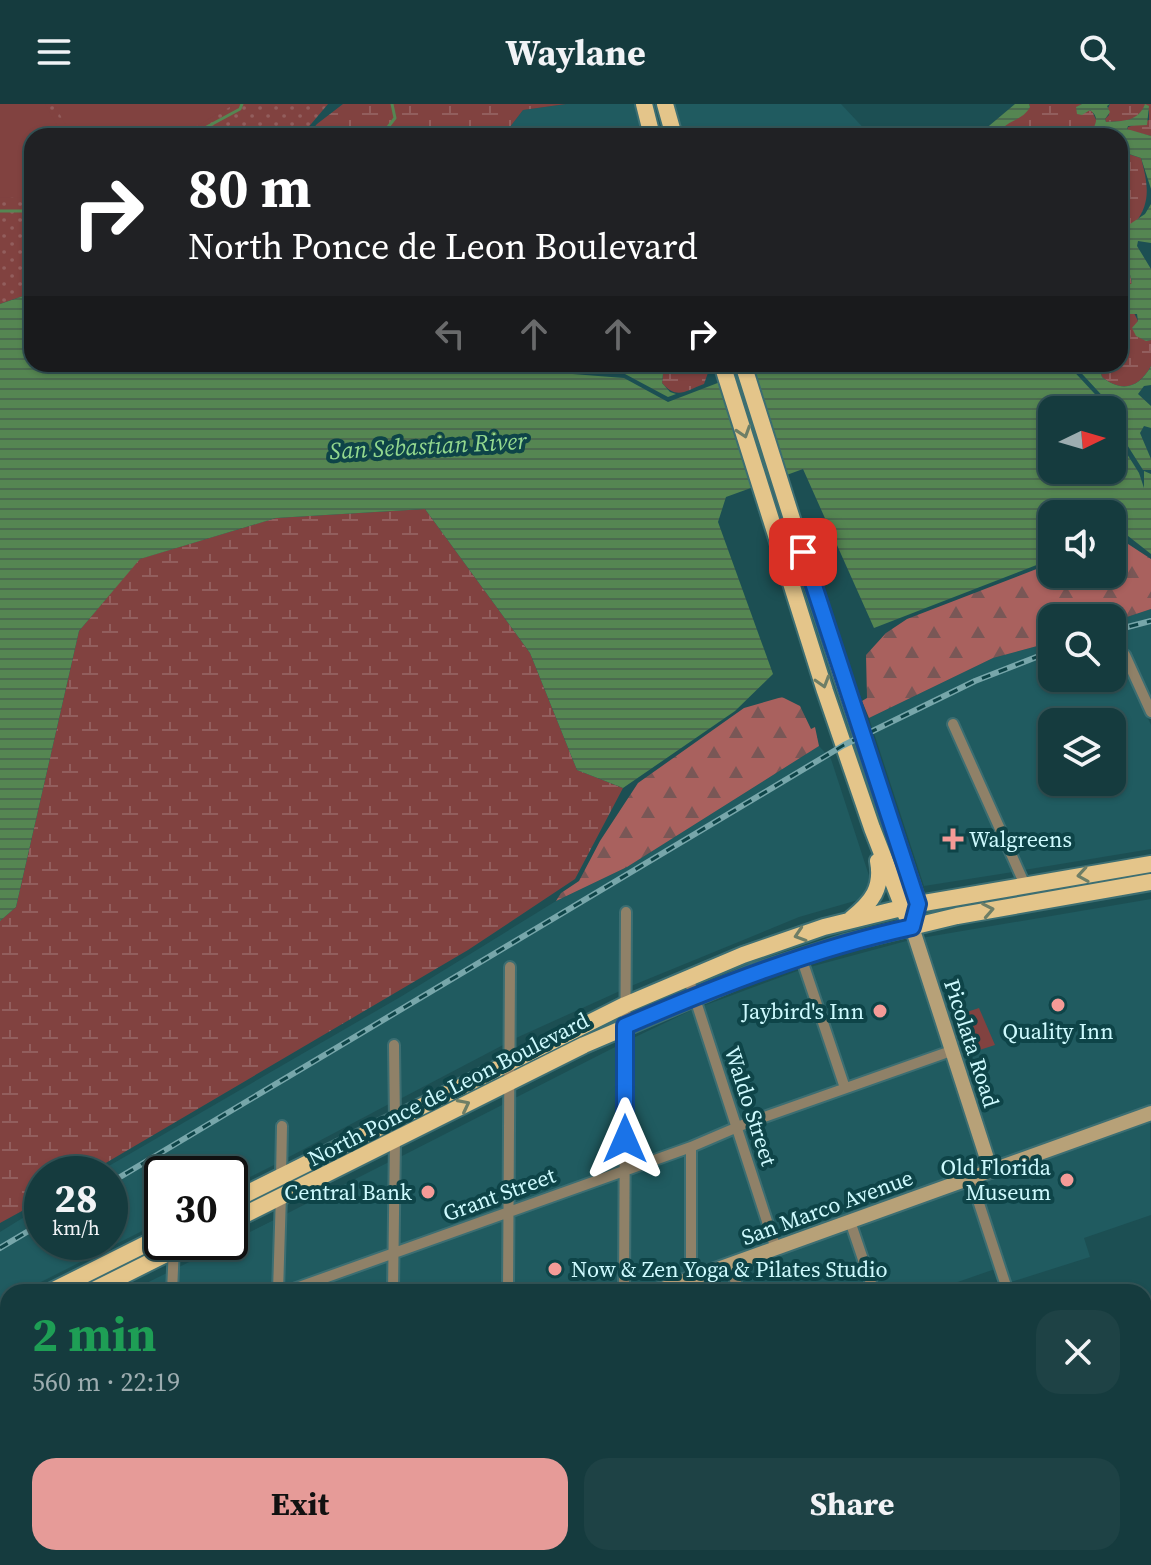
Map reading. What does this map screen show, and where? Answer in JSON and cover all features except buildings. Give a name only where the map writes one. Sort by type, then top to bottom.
[{"type":"highway","points":[[644,104],[650,128]]},
{"type":"highway","points":[[665,104],[672,128]]},
{"type":"highway","points":[[725,372],[825,691],[872,828],[910,905]]},
{"type":"highway","points":[[746,372],[910,905],[912,927]]},
{"type":"highway","points":[[848,921],[864,908],[878,889],[879,867],[872,828]]},
{"type":"highway","name":"North Ponce de Leon Boulevard","points":[[248,1193],[625,1005],[743,955],[848,921],[910,905],[1151,864]]},
{"type":"highway","name":"North Ponce de Leon Boulevard","points":[[248,1213],[625,1026],[694,996],[801,957],[912,927],[1013,905],[1151,882]]},
{"type":"highway","points":[[66,1284],[144,1245]]},
{"type":"highway","points":[[105,1284],[148,1260]]},
{"type":"main road","name":"Picolata Road","points":[[912,927],[991,1171]]},
{"type":"main road","name":"San Marco Avenue","points":[[677,1284],[1151,1113]]},
{"type":"street","points":[[1126,657],[1150,706]]},
{"type":"street","points":[[953,724],[1025,885]]},
{"type":"street","points":[[624,1284],[626,912]]},
{"type":"street","points":[[801,957],[845,1088]]},
{"type":"street","points":[[508,1284],[510,967]]},
{"type":"street","name":"Waldo Street","points":[[688,977],[776,1249]]},
{"type":"street","points":[[393,1284],[394,1045]]},
{"type":"street","name":"Grant Street","points":[[307,1284],[951,1051]]},
{"type":"street","points":[[278,1284],[282,1126]]},
{"type":"street","points":[[691,1147],[691,1279]]},
{"type":"street","points":[[971,1179],[1005,1284]]},
{"type":"street","points":[[850,1221],[871,1284]]},
{"type":"street","points":[[172,1284],[173,1260]]},
{"type":"street","points":[[730,1265],[736,1284]]},
{"type":"shaded area","points":[[566,104],[638,104],[644,128],[509,128],[523,110]]},
{"type":"shaded area","points":[[671,104],[841,104],[864,128],[678,128]]},
{"type":"shaded area","points":[[1151,609],[1151,698],[1128,649],[1126,617]]},
{"type":"shaded area","points":[[1038,646],[1038,692],[1126,692],[1126,670],[1151,725],[1151,849],[1024,870],[956,717],[946,722],[1013,872],[924,886],[869,718],[993,658]]},
{"type":"shaded area","points":[[819,746],[831,759],[873,888],[865,898],[799,917],[631,986],[632,908],[621,907],[620,991],[516,1038],[516,963],[505,962],[505,1044],[400,1099],[400,1041],[389,1041],[389,1104],[287,1158],[287,1122],[276,1121],[276,1164],[248,1178],[248,1156],[144,1156],[144,1230],[128,1238],[126,1156],[402,996],[556,901],[627,867]]},
{"type":"shaded area","points":[[1151,899],[1151,1107],[995,1165],[921,938]]},
{"type":"shaded area","points":[[910,940],[944,1049],[849,1081],[810,967]]},
{"type":"shaded area","points":[[800,970],[838,1085],[739,1121],[703,1006]]},
{"type":"shaded area","points":[[692,1010],[730,1127],[630,1163],[631,1039]]},
{"type":"shaded area","points":[[619,1045],[619,1167],[514,1205],[515,1098]]},
{"type":"shaded area","points":[[948,1058],[984,1169],[780,1242],[743,1131]]},
{"type":"shaded area","points":[[504,1104],[502,1209],[399,1246],[400,1157]]},
{"type":"shaded area","points":[[1150,1119],[1151,1215],[1084,1238],[1090,1257],[1011,1282],[978,1181]]},
{"type":"shaded area","points":[[733,1136],[769,1246],[696,1272],[696,1150]]},
{"type":"shaded area","points":[[685,1154],[685,1276],[662,1284],[629,1284],[630,1173]]},
{"type":"shaded area","points":[[389,1162],[388,1250],[292,1284],[283,1284],[286,1214]]},
{"type":"shaded area","points":[[619,1177],[618,1284],[513,1284],[514,1215]]},
{"type":"shaded area","points":[[967,1185],[995,1269],[952,1284],[877,1284],[857,1224]]},
{"type":"shaded area","points":[[24,1217],[24,1260],[85,1260],[37,1284],[0,1284],[0,1232]]},
{"type":"shaded area","points":[[274,1220],[272,1284],[178,1284],[179,1267],[193,1260],[248,1260],[248,1233]]},
{"type":"shaded area","points":[[502,1220],[502,1284],[399,1284],[399,1257]]},
{"type":"shaded area","points":[[847,1227],[865,1284],[742,1284],[737,1268]]},
{"type":"shaded area","points":[[388,1260],[388,1284],[321,1284]]},
{"type":"shaded area","points":[[727,1272],[731,1284],[692,1284]]},
{"type":"shaded area","points":[[167,1273],[167,1284],[144,1284]]},
{"type":"green space","points":[[0,104],[328,104],[308,128],[24,128],[24,296],[0,304]]},
{"type":"green space","points":[[0,104],[45,104],[58,128],[24,128],[24,197],[0,198]]},
{"type":"green space","points":[[54,104],[235,104],[193,128],[68,128]]},
{"type":"green space","points":[[343,104],[566,104],[523,110],[509,128],[314,128]]},
{"type":"green space","points":[[1029,104],[1082,104],[1077,107],[1092,111],[1097,122],[1093,128],[1003,128],[1030,107]]},
{"type":"green space","points":[[1110,104],[1151,104],[1151,136],[1128,130],[1128,127],[1149,120],[1145,105],[1138,115],[1124,121],[1106,122],[1109,115],[1107,110]]},
{"type":"green space","points":[[1128,154],[1141,158],[1147,192],[1136,222],[1128,226]]},
{"type":"green space","points":[[1134,313],[1138,321],[1136,325],[1146,341],[1151,340],[1151,366],[1141,379],[1130,386],[1123,386],[1109,382],[1100,372],[1128,372],[1128,314]]},
{"type":"green space","points":[[663,372],[708,372],[704,384],[686,391],[677,393],[662,383]]},
{"type":"green space","points":[[425,509],[530,653],[577,770],[623,788],[575,879],[468,950],[118,1156],[24,1156],[24,1210],[0,1223],[0,921],[16,907],[79,631],[139,559],[276,518]]},
{"type":"green space","points":[[1126,543],[1151,559],[1151,609],[1126,617],[1126,604],[1038,604],[1038,646],[993,658],[869,718],[862,701],[867,698],[866,655],[886,633],[907,619],[1038,568],[1038,588],[1126,588]]},
{"type":"green space","points":[[782,697],[800,706],[811,729],[815,727],[819,746],[627,867],[556,901],[561,893],[579,881],[600,841],[638,783],[744,708]]},
{"type":"green space","points":[[979,1008],[995,1045],[964,1055],[955,1027],[958,1025],[955,1016]]},
{"type":"water","points":[[1015,104],[1029,104],[1027,112],[1002,128],[986,128]]},
{"type":"water","points":[[1082,104],[1110,104],[1107,106],[1110,112],[1106,122],[1129,119],[1138,114],[1145,104],[1149,106],[1147,125],[1093,128],[1096,119],[1093,113],[1090,110],[1082,115],[1077,114],[1076,107]]},
{"type":"water","points":[[1128,129],[1151,136],[1151,189],[1141,158],[1128,154]]},
{"type":"water","points":[[1151,204],[1151,243],[1138,241],[1137,246],[1151,269],[1151,340],[1146,341],[1136,336],[1132,328],[1138,321],[1137,314],[1128,314],[1128,286],[1132,283],[1128,266],[1128,225],[1145,214]]},
{"type":"water","name":"San Sebastian River","points":[[24,296],[24,372],[546,372],[624,378],[668,402],[746,372],[1074,372],[1097,396],[1038,396],[1038,484],[1126,484],[1126,452],[1144,488],[1144,471],[1151,474],[1151,554],[1126,534],[1126,500],[1038,500],[1038,564],[874,628],[803,469],[726,497],[718,522],[773,674],[735,711],[623,788],[577,770],[530,653],[425,509],[276,518],[140,559],[79,631],[16,907],[0,921],[0,304]]},
{"type":"water","points":[[1151,366],[1151,385],[1144,386],[1138,394],[1151,406],[1151,428],[1144,426],[1140,433],[1151,459],[1151,470],[1143,470],[1126,443],[1126,396],[1103,396],[1080,372],[1100,372],[1109,382],[1130,386],[1141,379]]},
{"type":"water","points":[[600,372],[663,372],[662,383],[676,394],[668,397],[625,374]]},
{"type":"waterway","points":[[205,128],[240,109],[242,104]]},
{"type":"waterway","points":[[387,128],[395,118],[392,104]]},
{"type":"waterway","points":[[0,211],[24,211]]},
{"type":"railway","points":[[1126,627],[1151,621]]},
{"type":"railway","points":[[128,1172],[844,745],[975,681],[1038,656]]},
{"type":"railway","points":[[0,1248],[24,1234]]},
{"type":"place","name":"Walgreens","points":[[953,839]]},
{"type":"place","name":"Quality Inn","points":[[1058,1005]]},
{"type":"place","name":"Jaybird's Inn","points":[[880,1011]]},
{"type":"place","name":"Old Florida Museum","points":[[1067,1180]]},
{"type":"place","name":"Central Bank","points":[[428,1192]]},
{"type":"place","name":"Now & Zen Yoga & Pilates Studio","points":[[555,1269]]},
{"type":"route","points":[[625,1139],[625,1026],[774,965],[912,927],[918,904],[803,552]]}]
